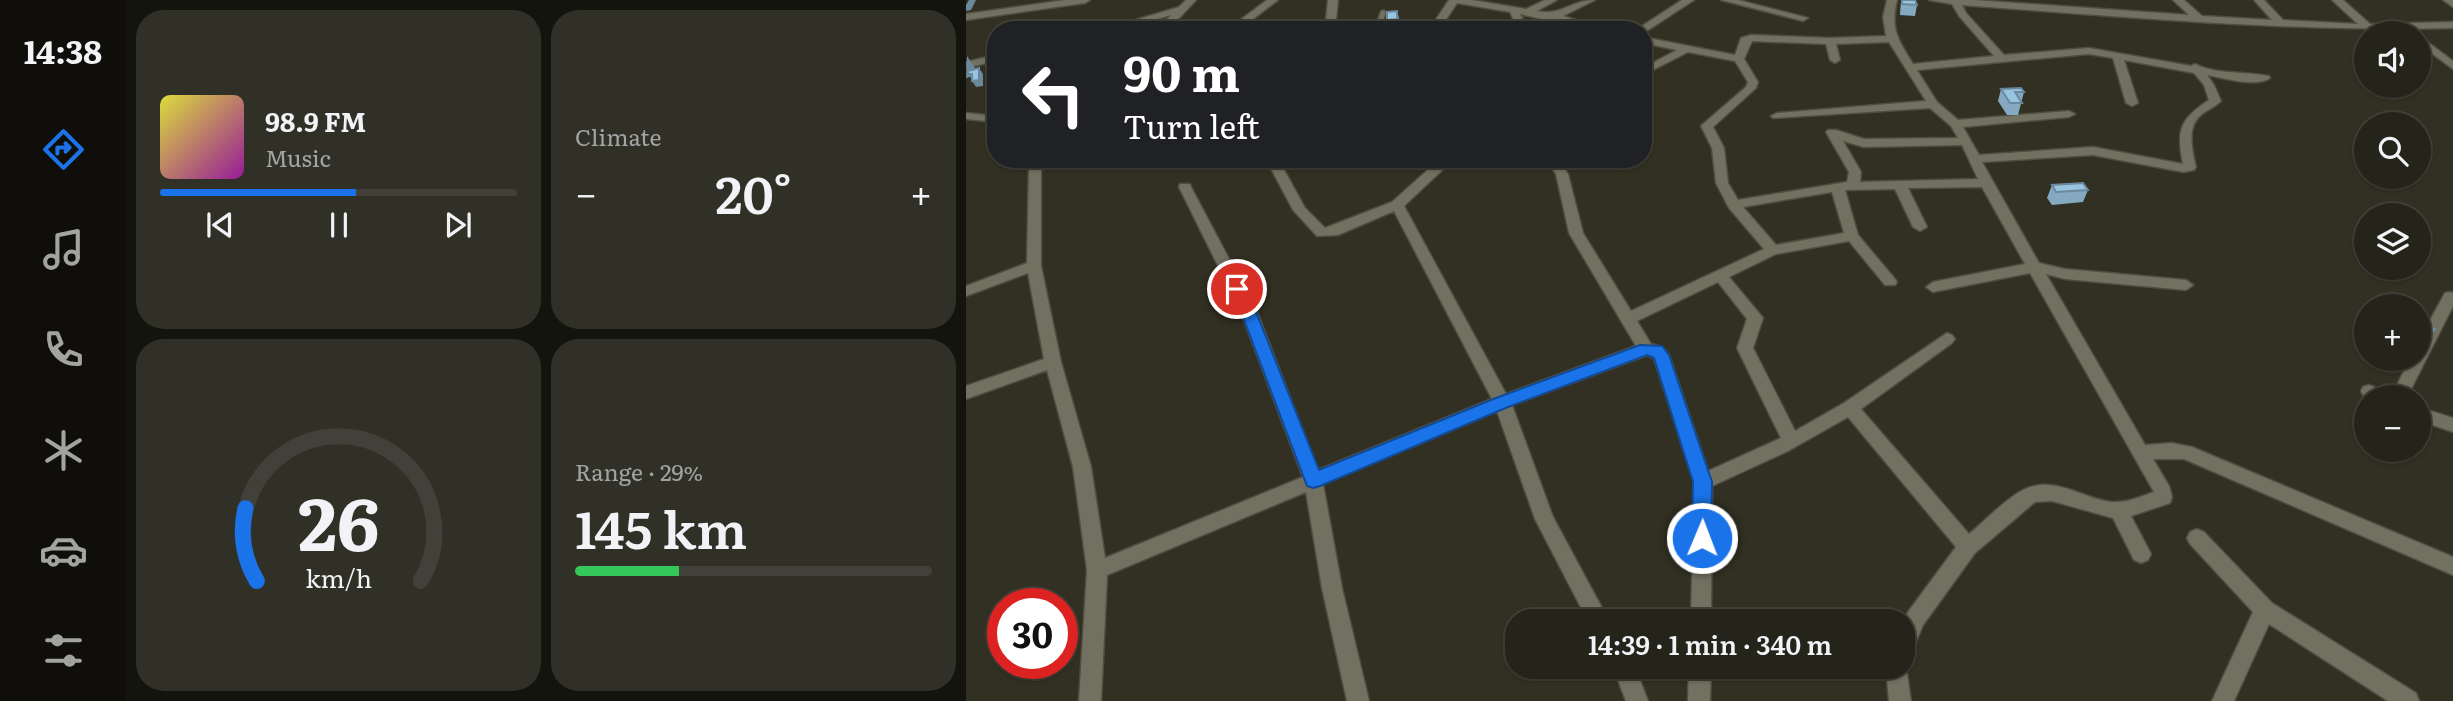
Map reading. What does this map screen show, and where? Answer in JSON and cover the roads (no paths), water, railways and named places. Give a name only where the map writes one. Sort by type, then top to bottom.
[{"type":"street","points":[[966,18],[1085,0]]},
{"type":"street","points":[[1170,21],[1191,0]]},
{"type":"street","points":[[1245,21],[1272,0]]},
{"type":"street","points":[[1332,21],[1333,0]]},
{"type":"street","points":[[1440,21],[1455,0],[1570,21]]},
{"type":"street","points":[[1528,12],[1552,0]]},
{"type":"street","points":[[1555,17],[1590,0]]},
{"type":"street","points":[[1652,23],[1689,0]]},
{"type":"street","points":[[1726,0],[1803,18]]},
{"type":"street","points":[[1892,0],[1888,17],[1892,39],[1933,104],[1955,124],[1966,141],[1986,183],[2141,453],[2163,497],[2119,510],[2039,491],[2029,496],[1968,547],[1915,619]]},
{"type":"street","points":[[1934,0],[2026,4],[2115,14],[2354,26]]},
{"type":"street","points":[[2106,0],[2115,14]]},
{"type":"street","points":[[2178,0],[2199,19]]},
{"type":"street","points":[[2259,0],[2279,22]]},
{"type":"street","points":[[2337,0],[2361,21]]},
{"type":"street","points":[[2448,0],[2453,4]]},
{"type":"street","points":[[1955,1],[2001,58]]},
{"type":"street","points":[[1140,21],[1183,9]]},
{"type":"street","points":[[1514,11],[1519,21]]},
{"type":"street","points":[[2431,28],[2453,25]]},
{"type":"street","points":[[1739,59],[1748,38],[1830,41],[1892,39]]},
{"type":"street","points":[[1830,41],[1835,60]]},
{"type":"street","points":[[1652,42],[1739,59],[1753,82],[1751,88],[1707,126],[1718,148],[1722,183],[1734,205],[1773,250]]},
{"type":"street","points":[[2431,48],[2453,66]]},
{"type":"street","points":[[1652,67],[1686,49]]},
{"type":"street","points":[[1910,66],[2089,51],[2195,67],[2236,77],[2265,78]]},
{"type":"street","points":[[2118,57],[2132,103]]},
{"type":"street","points":[[966,65],[987,60]]},
{"type":"street","points":[[1975,159],[2093,151],[2183,168],[2190,167],[2186,149],[2188,126],[2195,113],[2215,100],[2209,85],[2195,67]]},
{"type":"street","points":[[1777,116],[1933,104]]},
{"type":"street","points":[[1826,113],[1830,131],[1842,140],[1855,172],[1846,187],[1838,193],[1852,236],[1891,282]]},
{"type":"street","points":[[1955,124],[2070,114]]},
{"type":"street","points":[[966,116],[987,118]]},
{"type":"street","points":[[1842,140],[1917,144],[1966,141]]},
{"type":"street","points":[[1035,168],[1034,266],[1053,362],[1082,467],[1097,570],[1090,701]]},
{"type":"street","points":[[1277,168],[1300,210],[1322,233],[1333,232],[1397,205],[1438,168]]},
{"type":"street","points":[[1558,168],[1562,174],[1576,233],[1646,349]]},
{"type":"street","points":[[1734,205],[1846,187],[1986,183]]},
{"type":"street","points":[[1900,185],[1920,227]]},
{"type":"street","points":[[1185,187],[1249,312],[1313,480],[1332,588],[1358,701]]},
{"type":"street","points":[[1397,205],[1502,402],[1544,519],[1593,609]]},
{"type":"street","points":[[1628,318],[1773,250],[1852,236]]},
{"type":"street","points":[[966,291],[1034,266]]},
{"type":"street","points":[[1933,287],[2035,267],[2064,274],[2186,285]]},
{"type":"street","points":[[1720,275],[1754,314],[1755,323],[1745,348],[1791,441]]},
{"type":"street","points":[[2431,336],[2449,306]]},
{"type":"street","points":[[1703,482],[1791,441],[1850,408],[1947,339]]},
{"type":"street","points":[[1097,570],[1502,402],[1646,349],[1661,355],[1703,482],[1700,609]]},
{"type":"street","points":[[966,393],[1053,362]]},
{"type":"street","points":[[1850,408],[1968,547]]},
{"type":"street","points":[[2431,417],[2453,425]]},
{"type":"street","points":[[2141,453],[2172,450],[2186,452],[2453,566]]},
{"type":"street","points":[[2119,510],[2141,554]]},
{"type":"street","points":[[2197,538],[2265,610],[2408,701]]},
{"type":"street","points":[[2223,701],[2265,610]]},
{"type":"street","points":[[1629,679],[1637,701]]},
{"type":"street","points":[[1699,701],[1700,679]]},
{"type":"street","points":[[1898,679],[1900,701]]},
{"type":"lane","points":[[1380,21],[1383,13]]}]
